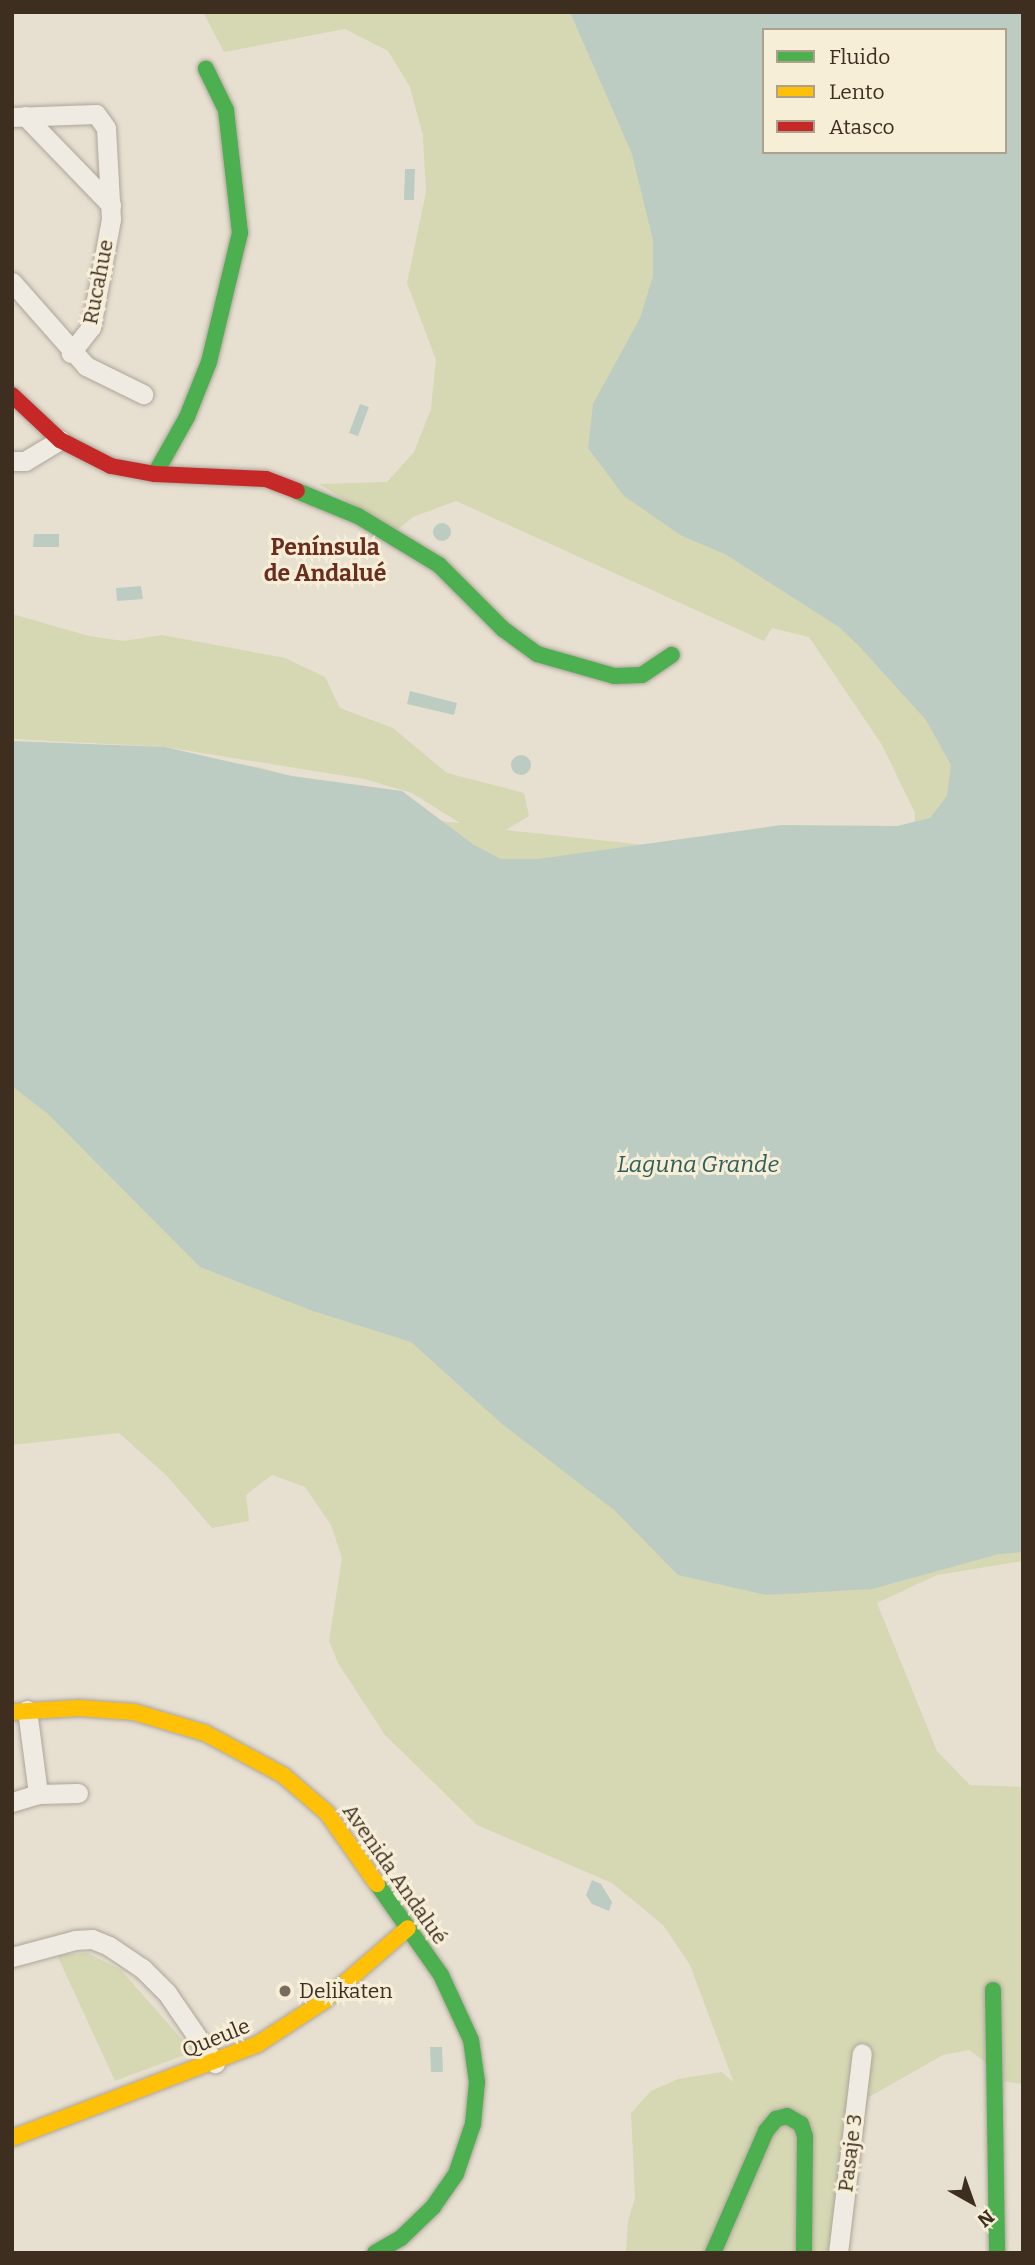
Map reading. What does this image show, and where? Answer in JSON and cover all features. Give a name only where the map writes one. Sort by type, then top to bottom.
[{"type":"street","points":[[155,474],[187,417],[209,362],[240,233],[226,110],[206,69]]},
{"type":"street","name":"Rucahue","points":[[19,117],[111,205]]},
{"type":"street","name":"Rucahue","points":[[19,117],[101,117],[106,128],[111,205],[91,327],[71,353]]},
{"type":"street","name":"Rucahue","points":[[12,282],[71,353],[104,377],[143,394]]},
{"type":"street","points":[[12,395],[60,440],[111,466],[155,474],[266,479],[358,516],[439,565],[503,629],[537,654],[572,667],[614,676],[642,675],[672,655]]},
{"type":"street","points":[[12,461],[25,461],[60,440]]},
{"type":"street","points":[[20,1711],[38,1794]]},
{"type":"street","name":"Avenida Andalué","points":[[20,1711],[134,1712],[205,1733],[266,1764],[299,1786],[327,1813],[408,1928],[464,2019],[475,2061],[476,2103],[469,2141],[447,2189],[418,2223],[375,2253]]},
{"type":"street","points":[[12,1802],[38,1794],[78,1793]]},
{"type":"street","name":"Queule","points":[[12,2138],[215,2063],[303,2017],[408,1928]]},
{"type":"street","points":[[12,1957],[75,1940],[92,1939],[109,1946],[142,1968],[167,1993],[215,2063]]},
{"type":"street","points":[[993,1990],[997,2253]]},
{"type":"street","name":"Pasaje 3","points":[[838,2253],[862,2053]]},
{"type":"street","points":[[713,2253],[765,2131],[787,2116],[801,2124],[805,2136],[804,2253]]},
{"type":"green space","points":[[203,12],[1023,12],[1023,1561],[937,1575],[877,1603],[937,1751],[970,1785],[1023,1787],[1023,2084],[998,2081],[985,2062],[969,2050],[943,2055],[869,2097],[833,2253],[626,2253],[628,2221],[635,2198],[631,2113],[651,2091],[678,2079],[722,2072],[734,2083],[690,1965],[663,1925],[612,1883],[477,1825],[385,1735],[338,1663],[329,1641],[342,1558],[331,1525],[305,1487],[272,1475],[246,1495],[249,1521],[212,1528],[167,1476],[119,1433],[12,1445],[12,743],[185,754],[262,768],[438,821],[460,823],[412,793],[364,779],[165,747],[12,739],[12,614],[89,636],[123,641],[162,635],[285,658],[325,677],[340,708],[393,728],[447,773],[524,793],[529,816],[506,830],[710,852],[914,852],[915,813],[882,745],[809,637],[772,628],[764,641],[456,501],[413,517],[396,531],[319,484],[387,482],[414,452],[431,409],[436,360],[407,283],[426,192],[423,136],[410,87],[388,51],[345,29],[224,52]]},
{"type":"green space","points":[[88,1953],[121,1970],[193,2052],[115,2081],[57,1955]]},
{"type":"water","name":"Laguna Grande","points":[[570,12],[1023,12],[1023,1552],[999,1554],[872,1589],[766,1595],[678,1575],[614,1510],[502,1424],[411,1342],[310,1310],[200,1267],[48,1114],[12,1086],[12,741],[165,747],[292,776],[402,791],[474,845],[501,859],[538,859],[781,825],[897,826],[930,818],[947,796],[951,765],[926,720],[859,646],[839,627],[725,554],[682,536],[624,496],[588,448],[593,404],[640,318],[653,276],[653,240],[632,154]]},
{"type":"water","points":[[405,169],[415,169],[414,200],[404,200]]},
{"type":"water","points":[[360,404],[369,407],[358,436],[349,433]]},
{"type":"water","points":[[442,523],[448,526],[451,532],[448,538],[442,541],[436,538],[433,532],[436,526]]},
{"type":"water","points":[[34,534],[59,534],[59,547],[33,547]]},
{"type":"water","points":[[141,586],[143,599],[117,601],[116,588]]},
{"type":"water","points":[[410,691],[457,703],[454,715],[407,704]]},
{"type":"water","points":[[521,755],[528,758],[531,765],[528,772],[521,775],[514,772],[511,765],[514,758]]},
{"type":"water","points":[[592,1880],[601,1884],[612,1902],[609,1911],[592,1904],[586,1895]]},
{"type":"water","points":[[430,2047],[442,2047],[443,2072],[431,2072]]},
{"type":"traffic: fast","points":[[155,474],[187,417],[209,362],[240,233],[226,110],[206,69]]},
{"type":"traffic: fast","points":[[297,491],[358,516],[439,565],[503,629],[537,654],[614,676],[642,675],[672,655]]},
{"type":"traffic: fast","points":[[375,2253],[401,2238],[433,2207],[456,2174],[473,2124],[477,2082],[471,2040],[441,1975],[377,1884]]},
{"type":"traffic: fast","points":[[993,1990],[997,2253]]},
{"type":"traffic: fast","points":[[713,2253],[766,2131],[776,2119],[787,2116],[801,2124],[805,2136],[804,2253]]},
{"type":"traffic: slow","points":[[12,1712],[79,1708],[134,1712],[205,1733],[283,1775],[327,1813],[377,1884]]},
{"type":"traffic: slow","points":[[12,2138],[258,2044],[324,2001],[408,1928]]},
{"type":"traffic: jam","points":[[12,395],[60,440],[111,466],[155,474],[266,479],[297,491]]},
{"type":"place","name":"Delikaten","points":[[285,1991]]},
{"type":"district","name":"Península de Andalué","points":[[325,560]]}]
